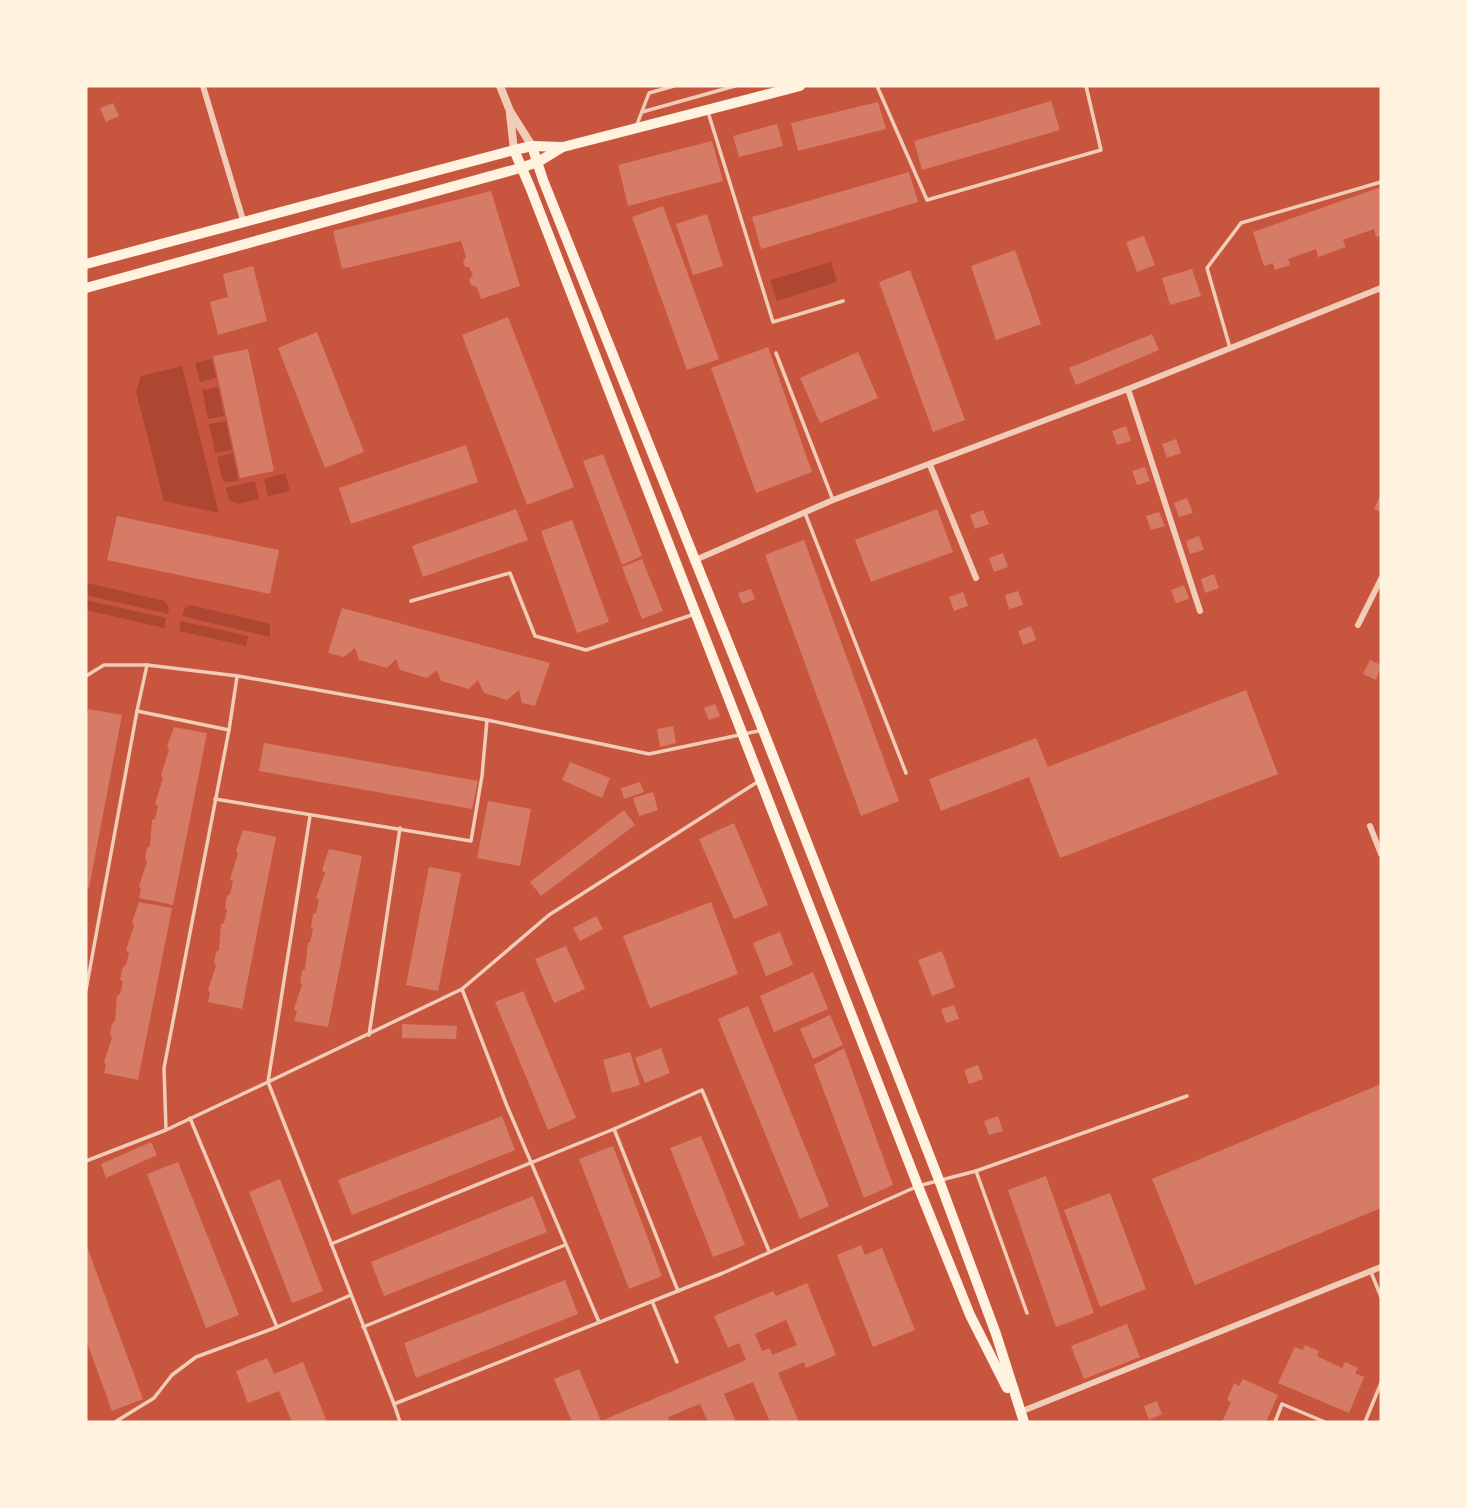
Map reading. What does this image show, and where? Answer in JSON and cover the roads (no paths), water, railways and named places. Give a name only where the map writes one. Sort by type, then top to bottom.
[{"type":"main road","points":[[86,264],[243,220],[480,161],[514,150],[532,146],[563,147],[800,86]]},
{"type":"main road","points":[[532,146],[543,180],[939,1180],[996,1334],[1022,1417]]},
{"type":"main road","points":[[86,288],[520,168],[538,162],[563,147]]},
{"type":"main road","points":[[514,150],[697,613],[918,1186],[970,1315],[1022,1417]]},
{"type":"street","points":[[203,86],[243,220]]},
{"type":"street","points":[[500,86],[510,111],[532,146]]},
{"type":"street","points":[[510,111],[514,150]]},
{"type":"street","points":[[693,561],[833,500],[1128,389],[1381,288]]},
{"type":"street","points":[[1128,389],[1200,611]]},
{"type":"street","points":[[930,465],[976,578]]},
{"type":"street","points":[[1358,625],[1381,579]]},
{"type":"street","points":[[1370,826],[1381,853]]},
{"type":"street","points":[[1022,1417],[1381,1268]]},
{"type":"lane","points":[[636,129],[649,93],[674,86]]},
{"type":"lane","points":[[642,112],[735,86]]},
{"type":"lane","points":[[877,86],[927,200],[1101,150],[1086,86]]},
{"type":"lane","points":[[707,110],[773,322],[843,301]]},
{"type":"lane","points":[[1230,348],[1207,268],[1241,223],[1381,182]]},
{"type":"lane","points":[[776,353],[833,500]]},
{"type":"lane","points":[[806,513],[906,772]]},
{"type":"lane","points":[[411,601],[510,573],[535,636],[586,650],[697,613]]},
{"type":"lane","points":[[86,676],[104,665],[147,665],[237,676],[487,720],[649,754],[763,730]]},
{"type":"lane","points":[[86,990],[147,665]]},
{"type":"lane","points":[[166,1130],[164,1068],[237,676]]},
{"type":"lane","points":[[137,711],[229,730]]},
{"type":"lane","points":[[215,799],[471,841],[482,776],[487,720]]},
{"type":"lane","points":[[86,1161],[166,1130],[462,989],[549,915],[761,780]]},
{"type":"lane","points":[[310,816],[268,1082],[400,1422]]},
{"type":"lane","points":[[369,1035],[400,828]]},
{"type":"lane","points":[[462,989],[531,1164],[599,1322]]},
{"type":"lane","points":[[331,1244],[531,1164],[702,1090],[769,1251]]},
{"type":"lane","points":[[394,1404],[678,1291],[918,1186],[976,1171],[1187,1096]]},
{"type":"lane","points":[[190,1118],[277,1327]]},
{"type":"lane","points":[[614,1129],[678,1291]]},
{"type":"lane","points":[[976,1171],[1027,1313]]},
{"type":"lane","points":[[363,1327],[565,1245]]},
{"type":"lane","points":[[1371,1272],[1381,1297]]},
{"type":"lane","points":[[115,1422],[154,1398],[172,1375],[196,1357],[277,1327],[351,1295]]},
{"type":"lane","points":[[652,1301],[677,1362]]},
{"type":"lane","points":[[1365,1422],[1381,1383]]},
{"type":"lane","points":[[1275,1422],[1282,1405],[1325,1422]]}]
